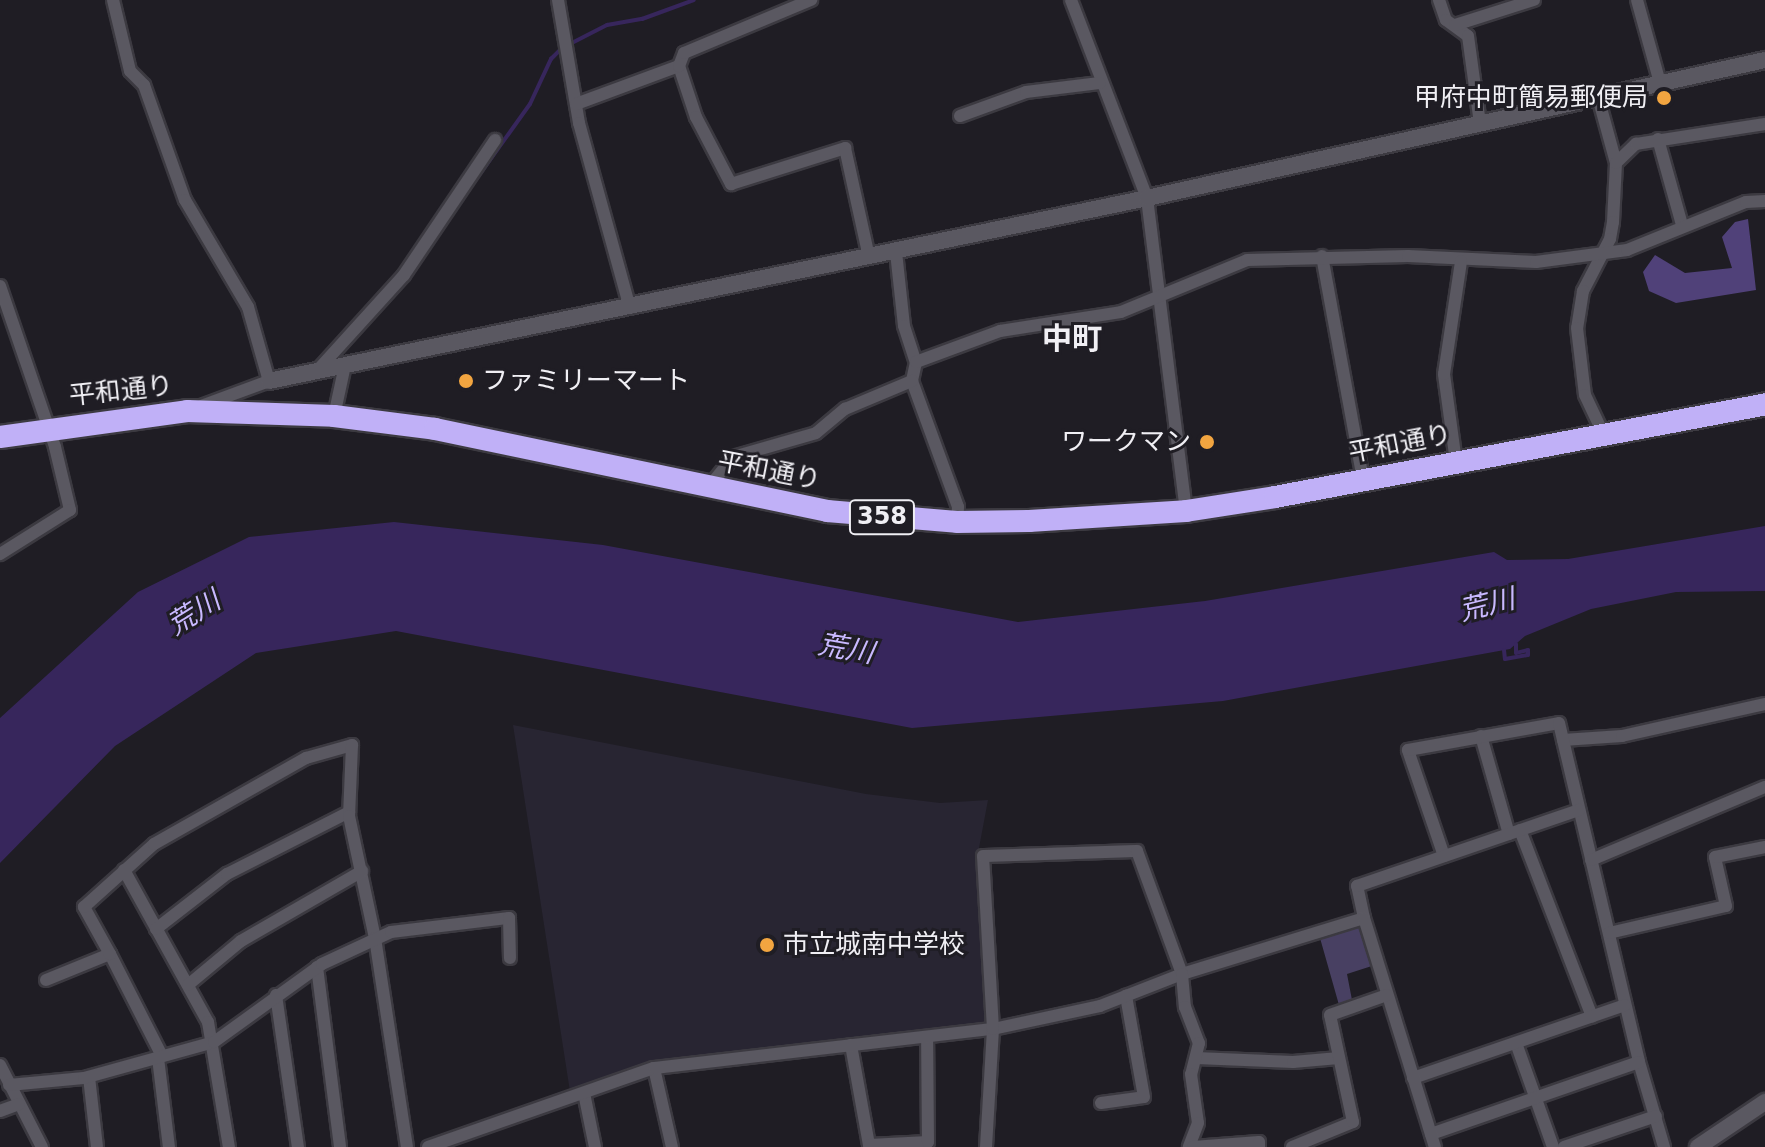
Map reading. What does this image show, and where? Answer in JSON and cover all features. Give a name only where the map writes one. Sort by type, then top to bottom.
[{"type":"highway","name":"平和通り","points":[[0,437],[45,428],[187,411],[334,416],[435,429],[827,511],[957,522],[1186,511],[1765,404]]},
{"type":"street","points":[[113,0],[130,71],[144,85],[185,200],[248,307],[269,381]]},
{"type":"street","points":[[558,0],[576,104],[630,308]]},
{"type":"street","points":[[811,0],[684,53],[679,66],[696,117],[731,184],[845,148],[869,257]]},
{"type":"street","points":[[1071,0],[1099,83],[1147,198],[1162,297],[1161,340],[1186,511]]},
{"type":"street","points":[[1439,0],[1446,20],[1468,36],[1480,124]]},
{"type":"street","points":[[1455,25],[1534,0]]},
{"type":"street","points":[[1637,0],[1660,83]]},
{"type":"street","points":[[187,411],[269,381],[896,252],[1765,60]]},
{"type":"street","points":[[576,104],[679,66]]},
{"type":"street","points":[[960,116],[1026,92],[1099,83]]},
{"type":"street","points":[[1598,97],[1616,163],[1610,239],[1598,254],[1583,291],[1577,328],[1585,395],[1603,433]]},
{"type":"street","points":[[1616,163],[1636,144],[1765,124]]},
{"type":"street","points":[[1658,139],[1682,225]]},
{"type":"street","points":[[316,372],[404,275],[495,140]]},
{"type":"street","points":[[916,362],[1000,331],[1121,312],[1247,260],[1322,256],[1509,265],[1627,250],[1682,225],[1746,202],[1765,201]]},
{"type":"street","points":[[896,252],[904,326],[916,362],[912,381],[958,507],[957,522]]},
{"type":"street","points":[[1322,256],[1363,479]]},
{"type":"street","points":[[1456,462],[1444,374],[1461,261]]},
{"type":"street","points":[[0,286],[70,510],[0,554]]},
{"type":"street","points":[[334,416],[345,365]]},
{"type":"street","points":[[708,488],[733,457],[816,433],[845,409],[912,381]]},
{"type":"street","points":[[1563,740],[1622,736],[1765,704]]},
{"type":"street","points":[[1444,856],[1408,750],[1559,723],[1639,1062],[1664,1147]]},
{"type":"street","points":[[1481,736],[1515,832],[1592,1017]]},
{"type":"street","points":[[169,1147],[160,1057],[84,907],[154,844],[306,758],[352,745],[349,812],[375,938],[407,1147]]},
{"type":"street","points":[[1591,860],[1765,787]]},
{"type":"street","points":[[1579,810],[1357,886],[1364,918],[1433,1141],[1535,1098],[1639,1062]]},
{"type":"street","points":[[156,929],[227,874],[349,812]]},
{"type":"street","points":[[1609,933],[1726,906],[1715,857],[1765,847]]},
{"type":"street","points":[[986,1147],[993,1029],[983,856],[1137,851],[1182,974],[1185,1007],[1199,1043],[1191,1074],[1198,1123],[1191,1147],[1259,1142],[1259,1147]]},
{"type":"street","points":[[124,870],[188,985],[214,1042],[229,1147]]},
{"type":"street","points":[[188,985],[241,941],[362,871]]},
{"type":"street","points":[[9,1085],[89,1077],[214,1042],[317,967],[375,938],[509,918],[510,958]]},
{"type":"street","points":[[428,1147],[654,1068],[993,1029],[1126,996],[1182,974],[1364,918]]},
{"type":"street","points":[[46,980],[110,954]]},
{"type":"street","points":[[317,967],[340,1147]]},
{"type":"street","points":[[276,995],[298,1147]]},
{"type":"street","points":[[1292,1147],[1353,1122],[1330,1015],[1387,995]]},
{"type":"street","points":[[1101,1103],[1144,1097],[1126,996]]},
{"type":"street","points":[[1413,1078],[1625,1005]]},
{"type":"street","points":[[851,1045],[869,1145],[928,1142],[927,1037]]},
{"type":"street","points":[[1516,1043],[1553,1147]]},
{"type":"street","points":[[1196,1058],[1339,1058]]},
{"type":"street","points":[[0,1065],[42,1147]]},
{"type":"street","points":[[654,1068],[672,1147]]},
{"type":"street","points":[[89,1077],[97,1147]]},
{"type":"street","points":[[584,1093],[595,1147]]},
{"type":"street","points":[[1698,1147],[1765,1102]]},
{"type":"street","points":[[0,1111],[19,1104]]},
{"type":"street","points":[[1564,1147],[1656,1116]]},
{"type":"shaded area","points":[[1748,219],[1756,290],[1676,303],[1649,291],[1643,272],[1655,255],[1685,273],[1732,268],[1722,237],[1735,222]]},
{"type":"shaded area","name":"市立城南中学校","points":[[513,725],[866,794],[940,803],[988,800],[979,848],[993,1029],[654,1068],[571,1098]]},
{"type":"shaded area","points":[[1365,924],[1378,964],[1347,974],[1352,1000],[1339,1005],[1320,938]]},
{"type":"water","name":"荒川","points":[[394,522],[603,545],[1018,622],[1205,601],[1494,552],[1507,560],[1568,559],[1765,526],[1765,591],[1676,592],[1591,609],[1525,636],[1510,649],[1223,701],[912,728],[396,631],[256,653],[115,746],[0,863],[0,718],[138,592],[249,537]]},
{"type":"waterway","points":[[477,178],[530,104],[551,59],[562,48],[607,25],[642,19],[694,0]]},
{"type":"waterway","points":[[1504,650],[1505,659],[1528,655],[1528,650],[1516,653],[1516,644]]},
{"type":"place","name":"甲府中町簡易郵便局","points":[[1664,98]]},
{"type":"place","name":"ファミリーマート","points":[[466,381]]},
{"type":"place","name":"ワークマン","points":[[1207,442]]},
{"type":"place","name":"市立城南中学校","points":[[767,945]]},
{"type":"district","name":"中町","points":[[1072,339]]}]
